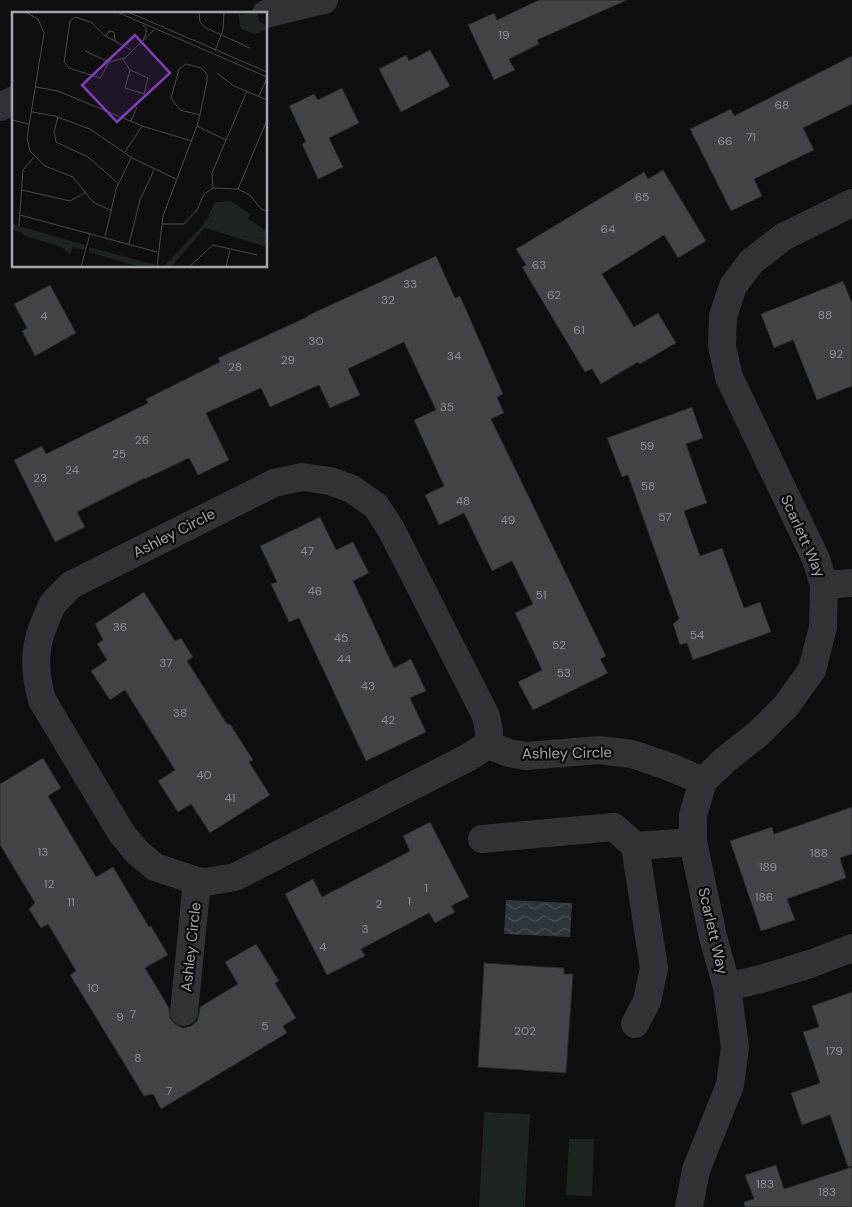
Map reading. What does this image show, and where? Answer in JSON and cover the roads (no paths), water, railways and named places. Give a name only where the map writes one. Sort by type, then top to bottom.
[{"type":"street","points":[[268,14],[324,0]]},
{"type":"street","points":[[0,107],[12,101]]},
{"type":"street","name":"Scarlett Way","points":[[689,1207],[696,1170],[730,1085],[735,1047],[727,987],[713,937],[694,842],[693,815],[703,781],[725,760],[759,733],[786,706],[812,670],[823,626],[824,585],[816,559],[729,377],[722,346],[723,316],[733,286],[751,262],[783,237],[852,203]]},
{"type":"street","name":"Ashley Circle","points":[[302,477],[330,481],[352,489],[376,506],[392,531],[486,716],[489,731],[488,745],[467,758],[235,877],[206,882],[197,881],[155,867],[137,852],[122,834],[42,700],[37,679],[38,641],[52,606],[71,585],[274,482],[302,477]]},
{"type":"street","points":[[824,585],[852,583]]},
{"type":"street","name":"Ashley Circle","points":[[488,745],[509,753],[526,756],[599,750],[632,754],[703,781]]},
{"type":"street","points":[[482,839],[614,827],[635,846],[654,968],[647,1001],[635,1024]]},
{"type":"street","points":[[635,846],[694,842]]},
{"type":"street","name":"Ashley Circle","points":[[184,1012],[197,881]]},
{"type":"street","name":"Scarlett Way","points":[[727,987],[810,964],[852,948]]},
{"type":"water","points":[[506,900],[572,903],[570,937],[504,934]]}]
